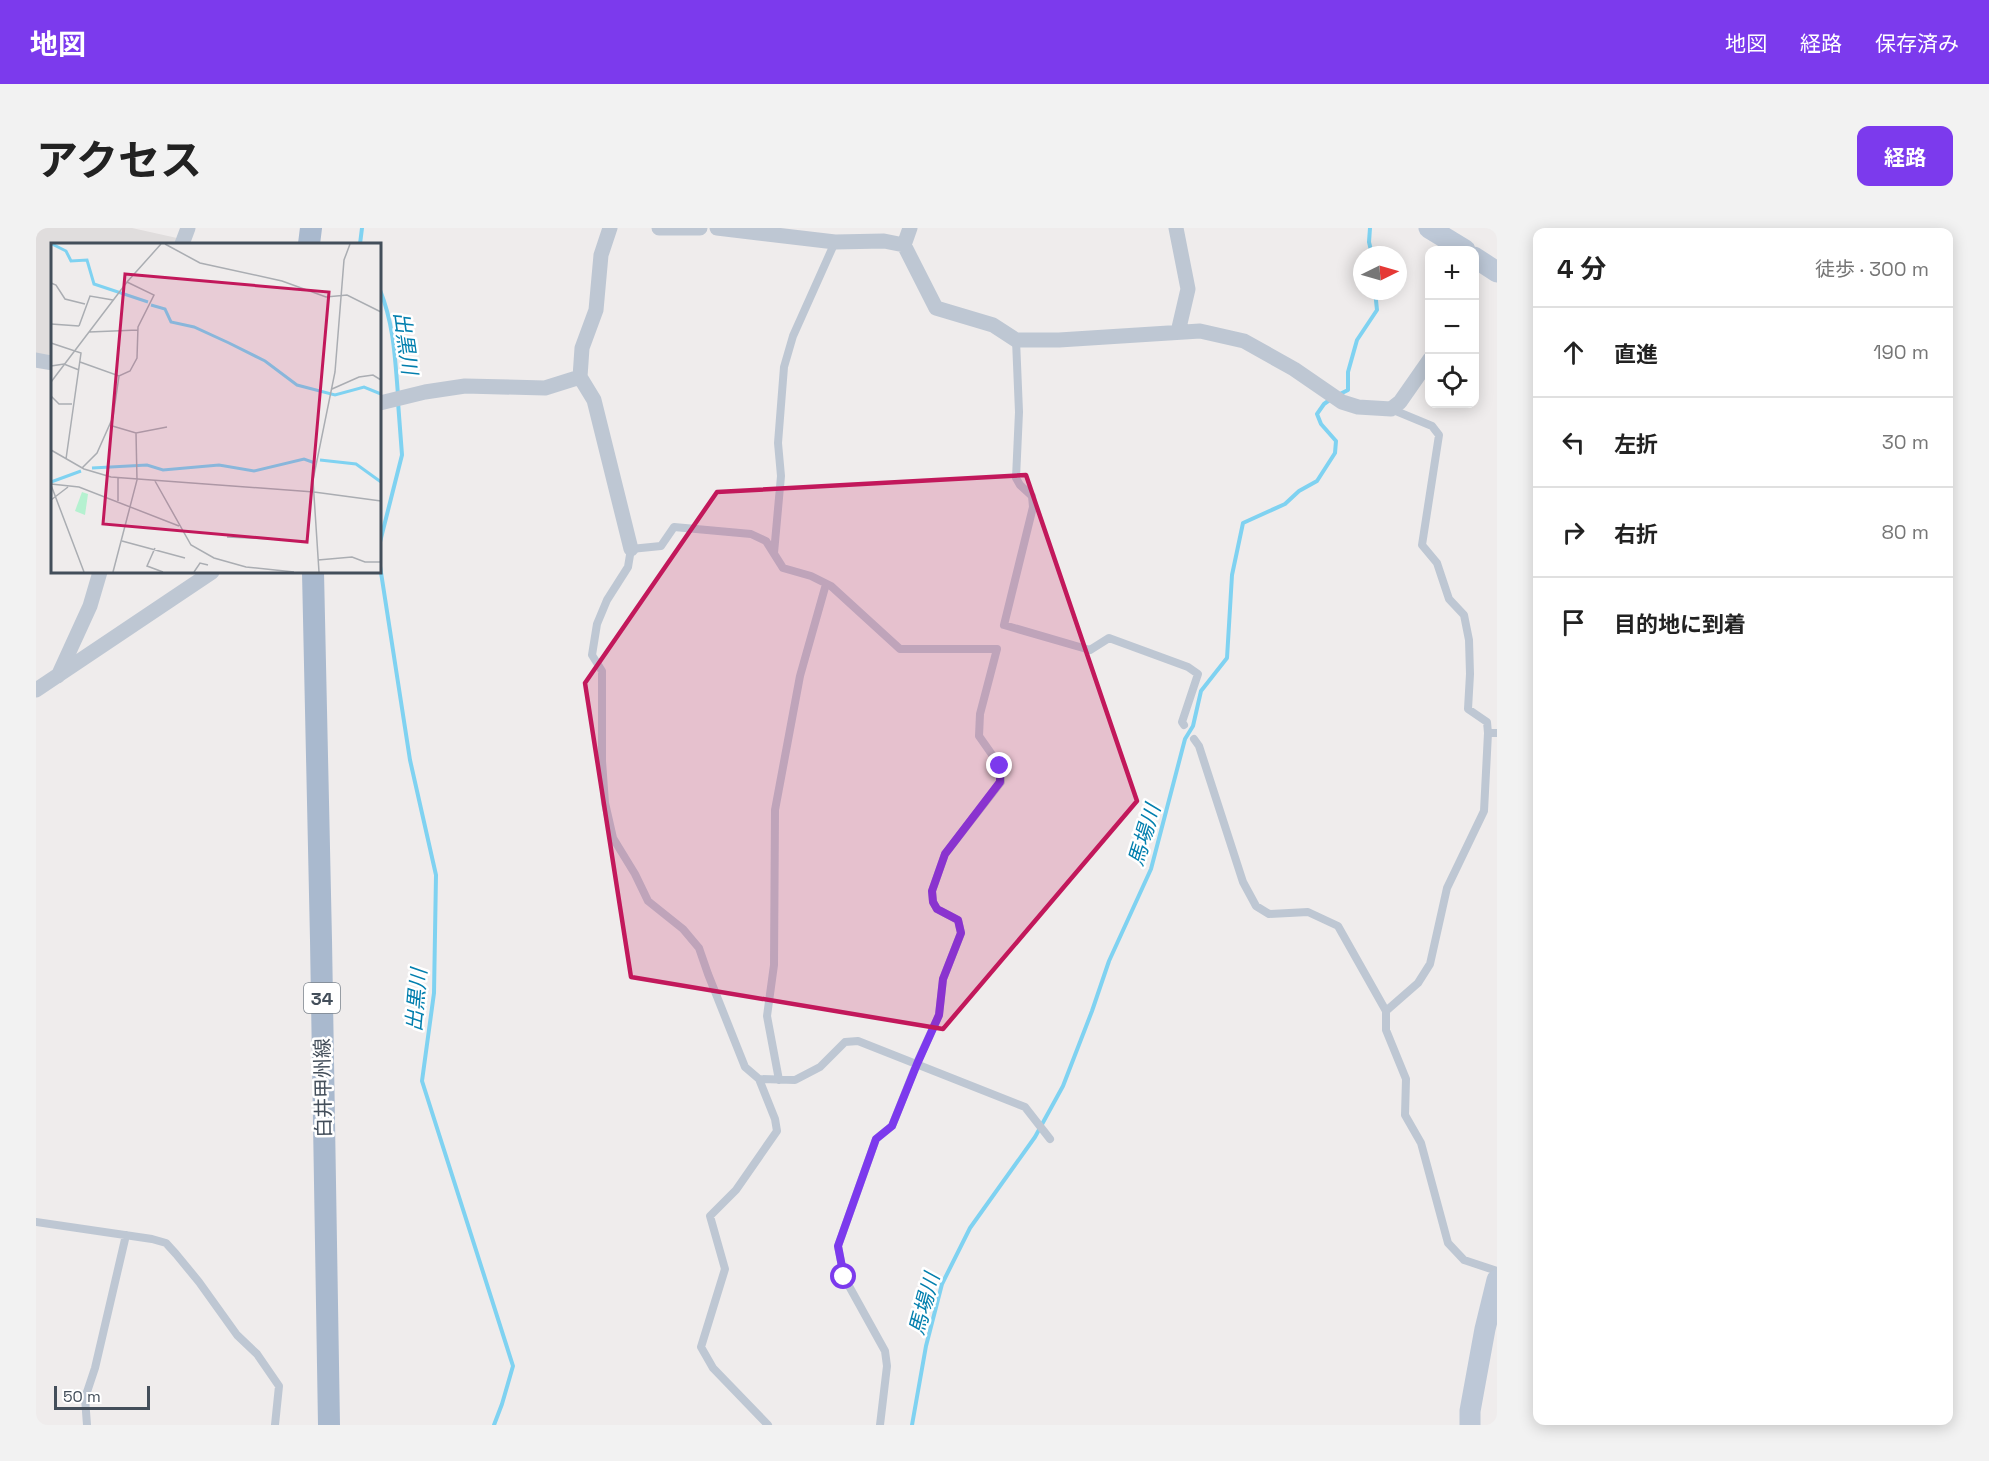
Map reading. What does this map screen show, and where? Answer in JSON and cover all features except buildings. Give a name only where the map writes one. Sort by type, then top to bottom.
[{"type":"main road","points":[[309,243],[311,228]]},
{"type":"main road","name":"白井甲州線","points":[[313,573],[329,1425]]},
{"type":"street","points":[[183,243],[188,228]]},
{"type":"street","points":[[610,228],[601,255],[596,310],[582,348],[580,377],[594,400],[631,549]]},
{"type":"street","points":[[659,228],[700,228]]},
{"type":"street","points":[[717,228],[835,242],[884,241],[904,244]]},
{"type":"street","points":[[910,228],[904,244],[936,308],[993,325],[1016,339],[1059,340],[1200,331],[1244,341],[1294,369],[1337,398],[1358,407],[1391,409],[1400,402],[1425,366]]},
{"type":"street","points":[[1176,228],[1188,289],[1178,332]]},
{"type":"street","points":[[1429,228],[1456,246]]},
{"type":"street","points":[[1479,261],[1497,272]]},
{"type":"street","points":[[36,360],[51,363]]},
{"type":"street","points":[[386,401],[465,386],[544,388],[580,377]]},
{"type":"street","points":[[58,675],[90,606],[100,573]]},
{"type":"street","points":[[36,690],[211,573]]},
{"type":"street","points":[[1470,1425],[1470,1411],[1485,1329],[1497,1280]]},
{"type":"lane","points":[[774,554],[781,476],[778,443],[784,367],[793,336],[835,242]]},
{"type":"lane","points":[[1016,339],[1019,412],[1016,478],[1032,496],[1033,507],[1004,625],[1090,650],[1108,638],[1188,667],[1198,674],[1182,722],[1184,725]]},
{"type":"lane","points":[[1386,1011],[1418,983],[1430,964],[1447,888],[1484,811],[1488,733],[1487,722],[1468,709],[1469,640],[1464,615],[1449,599],[1437,563],[1422,545],[1438,435],[1432,426],[1391,409]]},
{"type":"lane","points":[[768,1425],[713,1368],[701,1347],[726,1269],[711,1216],[736,1190],[777,1131],[775,1119],[759,1079],[745,1067],[699,948],[683,929],[648,901],[613,838],[605,803],[602,761],[602,671],[592,655],[597,624],[607,600],[628,567],[631,549],[661,546],[674,527],[751,534],[766,541],[783,568],[811,576],[826,584],[900,649],[997,650],[980,714],[979,736],[1000,766],[1000,782],[945,854],[932,891],[933,902],[937,909],[958,920],[961,933],[943,979],[939,1015],[892,1126],[876,1139],[838,1246],[844,1277],[885,1351],[887,1366],[880,1425]]},
{"type":"lane","points":[[779,1080],[767,1016],[774,965],[775,810],[800,676],[826,584]]},
{"type":"lane","points":[[1488,733],[1497,733]]},
{"type":"lane","points":[[1194,740],[1199,746],[1243,882],[1256,906],[1269,914],[1308,912],[1338,926],[1386,1011],[1386,1030],[1406,1079],[1405,1115],[1421,1143],[1448,1243],[1464,1260],[1497,1271]]},
{"type":"lane","points":[[759,1079],[795,1080],[820,1067],[845,1042],[858,1041],[1025,1107],[1048,1136]]},
{"type":"lane","points":[[36,1222],[166,1243],[199,1282],[237,1335],[257,1354],[279,1386],[275,1425]]},
{"type":"lane","points":[[87,1425],[85,1398],[95,1368],[126,1235]]},
{"type":"highlighted area","points":[[1026,475],[1137,801],[943,1029],[631,977],[585,683],[717,492]]},
{"type":"shaded area","points":[[36,228],[132,228],[177,238],[176,243],[51,243],[51,356],[36,353]]},
{"type":"waterway","name":"出黒川","points":[[360,243],[362,228]]},
{"type":"waterway","name":"馬場川","points":[[1370,228],[1370,246]]},
{"type":"waterway","name":"出黒川","points":[[381,293],[391,329],[398,395]]},
{"type":"waterway","name":"馬場川","points":[[1340,394],[1348,390],[1348,372],[1357,340],[1377,310],[1376,300]]},
{"type":"waterway","name":"馬場川","points":[[912,1425],[926,1346],[942,1284],[970,1228],[1035,1137],[1063,1086],[1109,961],[1151,869],[1185,739],[1193,726],[1201,691],[1227,658],[1232,575],[1243,523],[1285,504],[1299,491],[1317,481],[1335,453],[1336,441],[1321,424],[1317,414],[1331,399]]},
{"type":"waterway","name":"出黒川","points":[[381,538],[402,455],[398,402]]},
{"type":"waterway","name":"出黒川","points":[[381,572],[410,760],[436,875],[434,993],[422,1081],[513,1366],[494,1425]]},
{"type":"route","points":[[844,1277],[838,1246],[876,1139],[892,1126],[939,1015],[943,979],[961,933],[958,920],[937,909],[933,902],[932,891],[945,854],[1000,782],[1000,766]]}]
